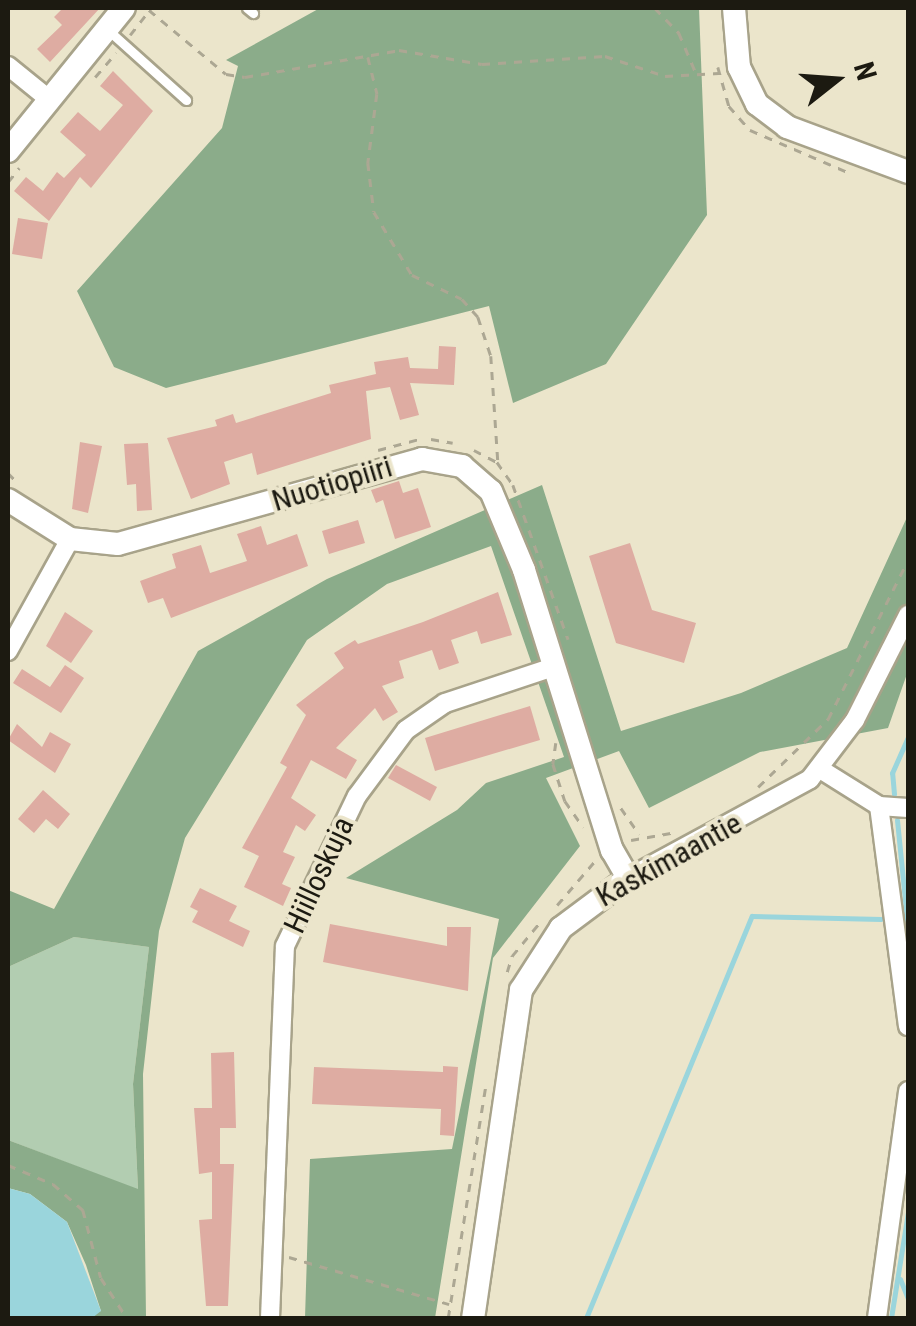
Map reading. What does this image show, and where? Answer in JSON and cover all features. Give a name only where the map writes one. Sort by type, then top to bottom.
[{"type":"street","points":[[734,8],[739,67],[757,104],[787,127],[908,172]]},
{"type":"street","points":[[8,151],[106,28],[132,16]]},
{"type":"street","points":[[8,66],[50,100]]},
{"type":"street","name":"Nuotiopiiri","points":[[70,540],[142,541],[392,463],[448,460],[476,475],[501,510],[562,660],[612,850],[628,878]]},
{"type":"street","points":[[8,652],[70,540],[13,492]]},
{"type":"street","name":"Kaskimaantie","points":[[473,1318],[521,990],[561,928],[628,878],[766,807],[820,769],[854,720],[908,615]]},
{"type":"street","name":"Hiilloskuja","points":[[270,1318],[281,1255],[286,946],[350,810],[388,750],[445,703],[562,660]]},
{"type":"street","points":[[820,769],[879,806],[908,808]]},
{"type":"street","points":[[879,806],[908,1026]]},
{"type":"street","points":[[877,1318],[883,1298],[908,1091]]},
{"type":"lane","points":[[106,28],[186,100]]},
{"type":"path","points":[[655,8],[679,34],[696,74]]},
{"type":"path","points":[[132,16],[150,9],[226,74],[399,50],[482,64],[605,56],[664,76],[719,73]]},
{"type":"path","points":[[368,55],[377,94],[368,164],[374,212],[412,274],[462,299],[478,317],[491,356],[498,462],[537,541],[562,660]]},
{"type":"path","points":[[374,451],[418,438],[446,441],[498,462]]},
{"type":"path","points":[[8,473],[13,492]]},
{"type":"path","points":[[756,789],[828,718],[908,560]]},
{"type":"path","points":[[558,732],[554,764],[565,801],[590,840]]},
{"type":"path","points":[[614,797],[640,836]]},
{"type":"path","points":[[592,850],[595,861]]},
{"type":"path","points":[[8,1165],[53,1184],[83,1210],[102,1278],[127,1318]]},
{"type":"path","points":[[281,1255],[288,1272]]},
{"type":"path","points":[[281,1255],[450,1304]]},
{"type":"green space","points":[[320,8],[699,8],[707,215],[606,364],[513,403],[489,306],[166,388],[114,367],[77,291],[222,128],[238,66],[226,60]]},
{"type":"green space","points":[[542,485],[621,731],[741,693],[847,648],[908,515],[908,671],[888,728],[760,752],[649,808],[619,751],[546,778],[580,846],[493,958],[435,1318],[305,1318],[310,1159],[452,1149],[499,919],[346,878],[457,810],[486,783],[564,757],[491,546],[387,584],[307,640],[185,838],[159,931],[143,1074],[146,1318],[70,1318],[101,1311],[86,1265],[67,1222],[30,1194],[8,1188],[8,1140],[138,1189],[133,1084],[149,947],[74,937],[8,967],[8,890],[54,909],[198,651],[327,579]]},
{"type":"green space","points":[[74,937],[149,947],[133,1084],[138,1190],[8,1140],[8,967]]},
{"type":"water","points":[[8,1188],[30,1194],[67,1222],[101,1311],[92,1318],[8,1318]]},
{"type":"building","points":[[63,8],[100,8],[50,62],[37,49],[62,25],[54,17]]},
{"type":"building","points":[[113,71],[153,111],[91,188],[80,177],[49,221],[14,191],[26,177],[43,191],[57,172],[64,178],[86,155],[60,132],[78,112],[100,131],[123,105],[100,86]]},
{"type":"building","points":[[18,218],[48,223],[42,259],[12,254]]},
{"type":"building","points":[[439,346],[456,347],[454,385],[410,383],[419,415],[400,420],[390,387],[366,391],[371,439],[257,475],[252,453],[224,462],[230,484],[191,499],[167,438],[217,426],[215,420],[233,414],[236,423],[331,393],[329,385],[376,374],[374,362],[408,357],[410,368],[438,369]]},
{"type":"building","points":[[80,442],[102,446],[88,513],[72,509]]},
{"type":"building","points":[[148,443],[152,510],[137,511],[136,484],[127,485],[124,444]]},
{"type":"building","points":[[399,481],[403,493],[418,488],[431,527],[395,539],[383,500],[376,503],[371,490]]},
{"type":"building","points":[[358,520],[365,543],[329,554],[322,531]]},
{"type":"building","points":[[261,526],[267,545],[297,534],[308,566],[171,618],[163,598],[148,603],[140,581],[176,568],[172,554],[201,545],[210,573],[247,561],[237,534]]},
{"type":"building","points":[[630,543],[652,610],[696,623],[684,663],[616,643],[589,556]]},
{"type":"building","points":[[498,592],[512,635],[481,644],[477,631],[451,640],[459,663],[439,670],[432,650],[399,661],[404,678],[382,686],[398,712],[383,721],[375,708],[336,748],[357,760],[346,779],[311,760],[291,798],[316,815],[305,831],[296,825],[283,852],[295,857],[282,884],[291,888],[283,906],[244,887],[259,856],[242,848],[287,767],[280,763],[306,715],[296,705],[344,668],[334,653],[355,640],[358,644]]},
{"type":"building","points":[[65,612],[93,631],[71,663],[46,646]]},
{"type":"building","points":[[65,665],[84,678],[61,713],[13,683],[22,669],[50,687]]},
{"type":"building","points":[[530,706],[540,740],[435,771],[425,738]]},
{"type":"building","points":[[17,724],[42,747],[50,732],[71,744],[55,773],[8,740]]},
{"type":"building","points":[[396,765],[437,787],[430,801],[388,778]]},
{"type":"building","points":[[43,790],[70,814],[58,829],[46,819],[34,833],[18,819]]},
{"type":"building","points":[[200,888],[237,906],[229,921],[250,931],[243,947],[192,922],[198,911],[190,907]]},
{"type":"building","points":[[330,924],[447,946],[447,927],[471,927],[468,991],[323,962]]},
{"type":"building","points":[[234,1052],[236,1128],[220,1128],[220,1164],[234,1164],[228,1306],[206,1306],[199,1220],[212,1219],[212,1172],[199,1174],[194,1108],[212,1108],[211,1053]]},
{"type":"building","points":[[443,1066],[458,1067],[454,1136],[440,1135],[441,1109],[312,1104],[314,1067],[443,1072]]},
{"type":"waterway","points":[[894,794],[892,773],[908,737]]},
{"type":"waterway","points":[[897,820],[908,931]]},
{"type":"waterway","points":[[586,1318],[752,916],[881,919]]},
{"type":"waterway","points":[[891,1318],[908,1212]]},
{"type":"waterway","points":[[900,1279],[908,1299]]}]
